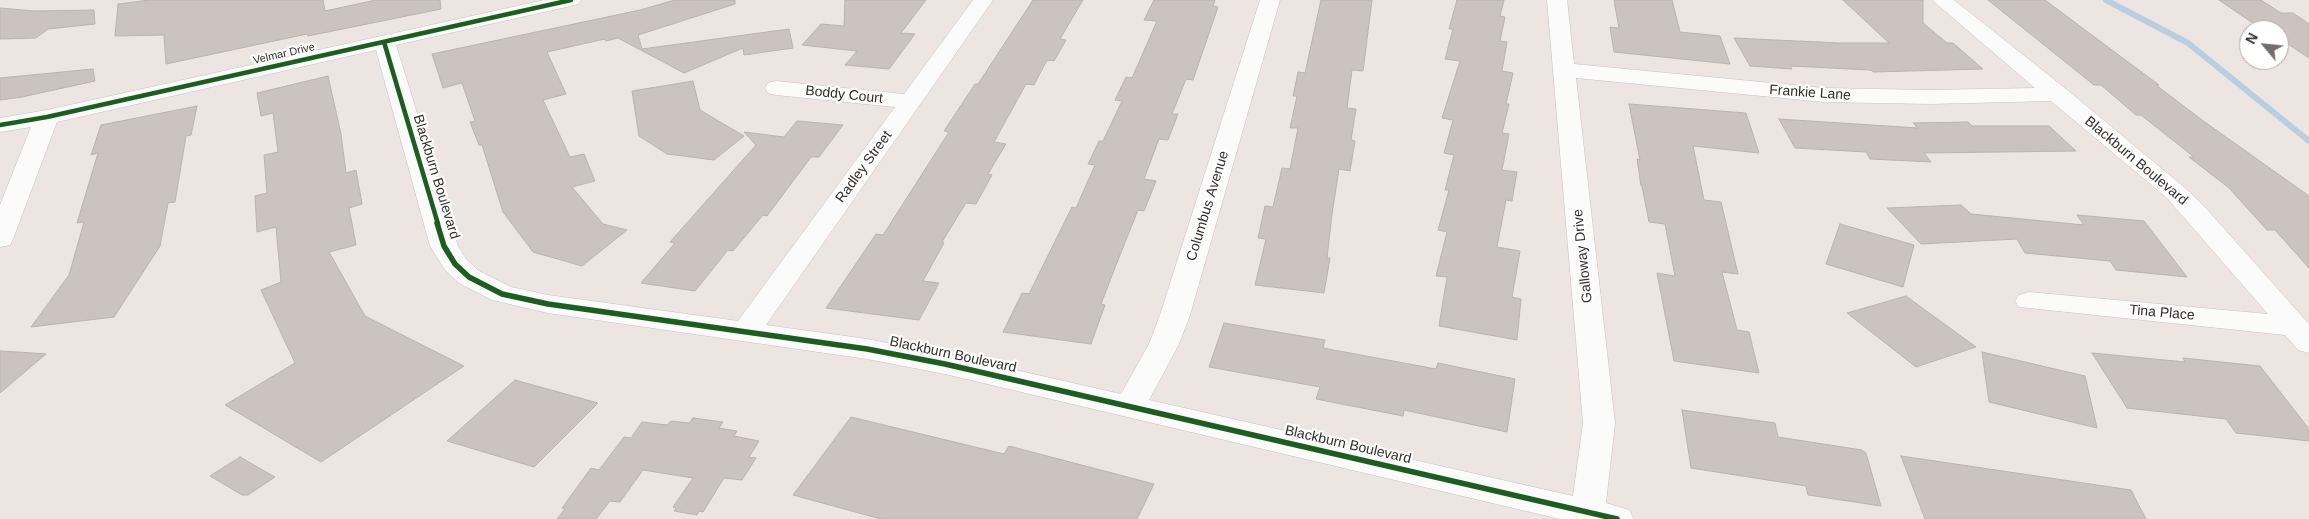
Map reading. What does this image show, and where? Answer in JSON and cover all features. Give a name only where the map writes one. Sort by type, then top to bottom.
[{"type":"street","name":"Velmar Drive","points":[[0,125],[47,117],[571,0]]},
{"type":"street","name":"Radley Street","points":[[745,333],[983,0]]},
{"type":"street","name":"Columbus Avenue","points":[[1130,406],[1164,344],[1175,315],[1270,0]]},
{"type":"street","name":"Galloway Drive","points":[[1557,0],[1599,423],[1603,516]]},
{"type":"street","name":"Blackburn Boulevard","points":[[1942,0],[2176,193],[2301,334]]},
{"type":"street","name":"Blackburn Boulevard","points":[[384,42],[444,246],[455,264],[469,277],[502,294],[524,300],[896,354],[1130,406],[1603,516]]},
{"type":"street","name":"Frankie Lane","points":[[1564,70],[1824,95],[1930,97],[2058,94]]},
{"type":"street","name":"Boddy Court","points":[[776,88],[911,102]]},
{"type":"street","points":[[0,239],[47,117]]},
{"type":"street","name":"Tina Place","points":[[2029,301],[2301,334]]},
{"type":"building","points":[[149,0],[323,0],[325,11],[376,0],[440,0],[441,9],[308,36],[307,34],[166,64],[164,35],[115,36],[118,4]]},
{"type":"building","points":[[675,0],[735,0],[735,4],[638,35],[642,49],[789,29],[793,48],[744,55],[743,48],[684,73],[618,38],[606,41],[605,39],[547,52],[566,94],[543,100],[570,157],[584,154],[595,181],[572,187],[603,224],[627,230],[582,266],[533,252],[503,212],[482,145],[479,145],[470,122],[475,121],[462,83],[443,88],[432,54],[640,10]]},
{"type":"building","points":[[845,0],[926,0],[901,33],[915,34],[889,69],[845,65],[857,51],[802,45],[821,24],[844,26]]},
{"type":"building","points":[[1033,0],[1083,0],[1060,39],[1066,40],[1054,61],[1047,60],[1034,85],[1026,84],[994,142],[1006,144],[988,174],[992,175],[976,204],[966,203],[942,242],[944,243],[923,281],[939,283],[919,320],[826,308],[876,234],[883,235],[949,132],[944,131],[975,84],[978,84]]},
{"type":"building","points":[[1154,0],[1215,0],[1213,6],[1218,7],[1193,80],[1186,79],[1172,114],[1178,114],[1168,140],[1159,139],[1144,179],[1156,181],[1144,211],[1138,210],[1118,260],[1101,304],[1105,305],[1091,344],[1003,332],[1022,293],[1029,294],[1072,207],[1076,208],[1095,165],[1088,164],[1099,141],[1103,141],[1122,101],[1115,100],[1126,77],[1132,78],[1157,21],[1144,20]]},
{"type":"building","points":[[1321,0],[1372,0],[1363,71],[1352,70],[1347,108],[1356,109],[1351,140],[1355,141],[1350,171],[1339,169],[1327,258],[1330,258],[1324,293],[1255,285],[1266,239],[1258,238],[1265,206],[1273,207],[1282,168],[1290,169],[1298,128],[1290,128],[1297,96],[1293,96],[1298,72],[1305,73]]},
{"type":"building","points":[[1457,0],[1504,0],[1500,16],[1505,17],[1500,41],[1507,42],[1502,71],[1513,73],[1506,104],[1509,104],[1502,133],[1509,134],[1502,170],[1517,172],[1512,201],[1506,200],[1497,247],[1520,251],[1512,297],[1521,299],[1517,340],[1439,326],[1447,277],[1436,276],[1447,232],[1438,230],[1449,190],[1445,190],[1454,155],[1444,153],[1453,120],[1442,118],[1460,61],[1445,59],[1453,29],[1449,29]]},
{"type":"building","points":[[1614,0],[1672,0],[1680,32],[1720,36],[1730,64],[1614,52],[1610,27],[1619,28]]},
{"type":"building","points":[[1843,0],[1923,0],[1923,23],[1947,43],[1953,43],[1983,69],[1873,72],[1871,70],[1790,66],[1792,69],[1750,66],[1734,38],[1839,43],[1889,43]]},
{"type":"building","points":[[1988,0],[2045,0],[2159,85],[2156,85],[2202,120],[2309,196],[2309,268],[2275,230],[2267,230],[2229,188],[2189,157],[2194,157],[2141,115],[2136,115],[2101,85],[2094,85]]},
{"type":"building","points":[[2219,0],[2261,0],[2281,13],[2293,13],[2309,24],[2309,58],[2289,45],[2289,20],[2248,20]]},
{"type":"building","points":[[0,8],[34,11],[94,10],[95,24],[48,29],[36,38],[0,39]]},
{"type":"building","points":[[93,69],[95,81],[0,100],[0,78]]},
{"type":"building","points":[[328,76],[341,134],[346,173],[356,170],[362,204],[349,208],[356,245],[329,252],[365,316],[464,366],[321,462],[225,405],[295,363],[261,290],[281,282],[276,227],[257,232],[255,196],[267,193],[264,155],[278,152],[273,113],[261,116],[257,93]]},
{"type":"building","points":[[693,81],[700,110],[744,136],[714,160],[667,154],[639,136],[632,91]]},
{"type":"building","points":[[1629,104],[1746,113],[1759,153],[1693,146],[1704,200],[1721,202],[1738,274],[1722,272],[1737,330],[1749,332],[1759,373],[1674,361],[1657,273],[1675,276],[1665,224],[1649,222],[1641,186],[1637,159],[1640,160]]},
{"type":"building","points":[[197,106],[191,135],[186,136],[175,202],[168,203],[160,246],[114,317],[31,327],[69,275],[84,222],[77,223],[98,153],[91,155],[101,125]]},
{"type":"building","points":[[1779,119],[1918,128],[1913,123],[1968,122],[1972,126],[2049,126],[2076,151],[1924,153],[1931,162],[1870,159],[1866,152],[1795,148]]},
{"type":"building","points":[[797,121],[843,125],[819,157],[811,157],[767,216],[763,215],[733,251],[728,250],[695,291],[641,283],[675,243],[670,242],[756,145],[744,132],[784,137]]},
{"type":"building","points":[[1961,205],[1971,214],[2084,225],[2077,215],[2144,221],[2187,277],[2116,270],[2110,261],[2025,253],[2017,239],[1921,244],[1887,208]]},
{"type":"building","points":[[1840,224],[1914,245],[1903,287],[1826,264]]},
{"type":"building","points":[[1906,296],[1976,347],[1916,367],[1847,313]]},
{"type":"building","points":[[1224,323],[1325,340],[1323,348],[1436,369],[1438,363],[1515,379],[1507,432],[1404,410],[1403,416],[1316,399],[1320,387],[1209,367]]},
{"type":"building","points":[[0,351],[18,352],[46,354],[0,393]]},
{"type":"building","points":[[1982,352],[2085,376],[2097,428],[1989,402]]},
{"type":"building","points":[[2092,353],[2185,362],[2183,358],[2260,366],[2309,429],[2309,441],[2236,433],[2226,419],[2127,408]]},
{"type":"building","points":[[515,380],[598,403],[534,467],[447,441]]},
{"type":"building","points":[[1682,410],[1775,423],[1778,437],[1862,450],[1866,453],[1881,506],[1808,495],[1806,486],[1691,468]]},
{"type":"building","points":[[851,417],[1004,454],[1009,446],[1154,484],[1137,519],[881,519],[793,495]]},
{"type":"building","points":[[693,418],[723,422],[719,428],[737,431],[734,436],[759,441],[749,457],[756,458],[742,480],[724,478],[703,512],[699,511],[697,515],[674,511],[676,508],[673,507],[693,478],[643,470],[620,502],[610,501],[596,519],[557,519],[565,509],[562,508],[591,468],[599,470],[624,437],[631,438],[642,422],[667,425],[671,421],[689,423]]},
{"type":"building","points":[[1901,456],[2131,490],[2146,519],[1925,519]]},
{"type":"building","points":[[240,457],[275,477],[248,495],[242,495],[210,476]]},
{"type":"waterway","points":[[2106,0],[2188,43],[2309,141]]},
{"type":"cycle path","points":[[0,125],[47,117],[571,0]]},
{"type":"cycle path","points":[[384,42],[444,246],[455,264],[469,277],[502,294],[548,304],[867,349],[945,364],[1617,519]]}]
